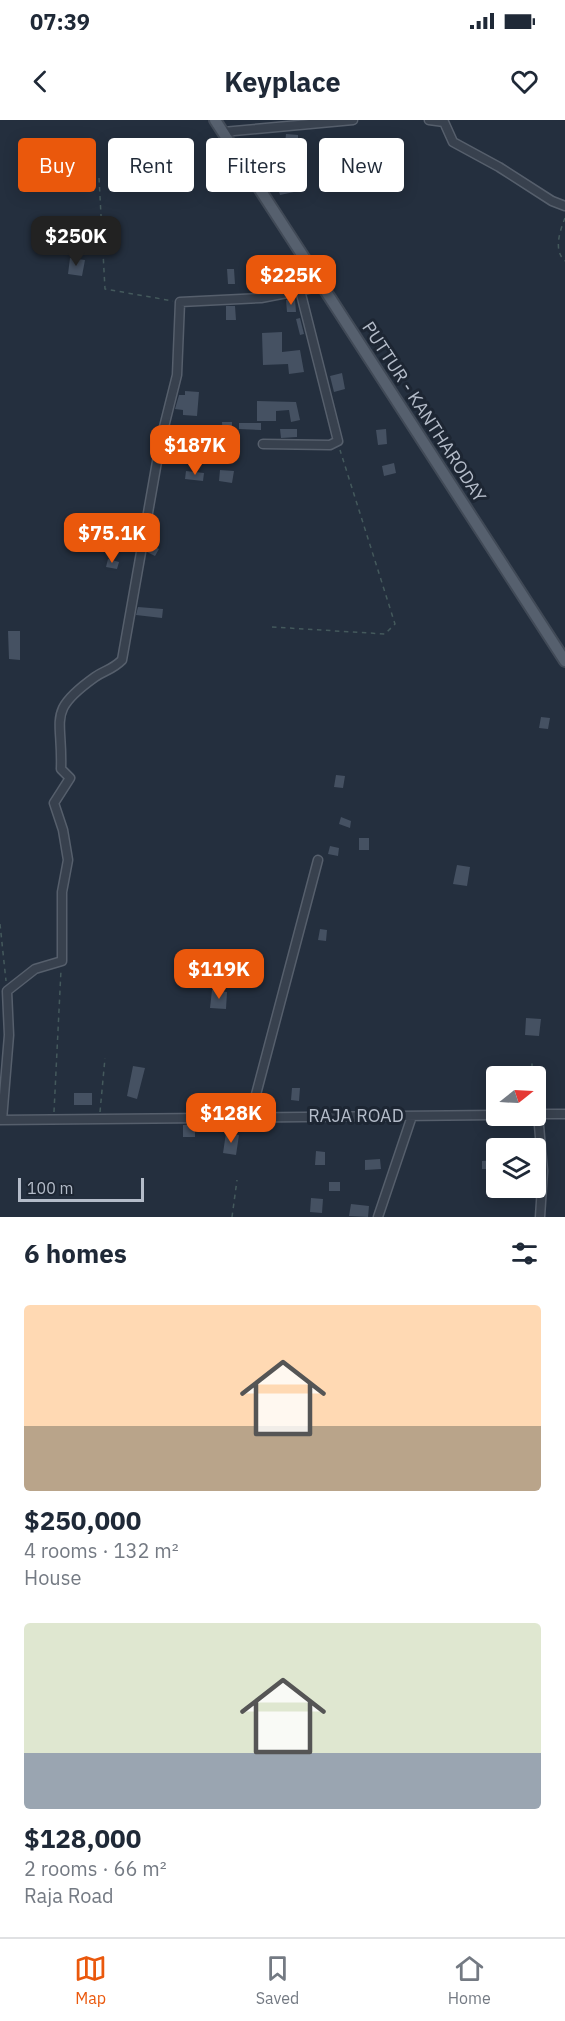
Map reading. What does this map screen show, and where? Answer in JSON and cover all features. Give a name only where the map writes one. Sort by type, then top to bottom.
[{"type":"main road","name":"PUTTUR - KANTHARODAY","points":[[215,120],[565,661]]},
{"type":"street","points":[[224,132],[353,120]]},
{"type":"street","points":[[429,120],[444,122],[453,142],[565,206]]},
{"type":"street","points":[[1,1120],[9,1035],[7,991],[34,969],[62,961],[62,892],[68,860],[63,830],[54,802],[70,778],[61,769],[63,750],[59,717],[64,701],[97,675],[113,670],[122,660],[161,439],[177,375],[180,302],[261,298],[323,286]]},
{"type":"street","points":[[263,444],[330,445],[338,441],[300,290]]},
{"type":"street","points":[[253,1116],[254,1102],[318,860]]},
{"type":"street","points":[[546,1114],[565,1114]]},
{"type":"street","name":"RAJA ROAD","points":[[1,1120],[486,1115]]},
{"type":"street","points":[[378,1217],[412,1116]]},
{"type":"street","points":[[538,1126],[543,1171],[540,1217]]},
{"type":"path","points":[[99,178],[105,289],[180,302]]},
{"type":"path","points":[[565,218],[558,244],[561,258],[565,261]]},
{"type":"path","points":[[272,627],[385,634],[395,624],[338,441]]},
{"type":"path","points":[[0,924],[7,991]]},
{"type":"path","points":[[53,1119],[62,961]]},
{"type":"path","points":[[100,1118],[105,1058]]},
{"type":"path","points":[[532,1061],[532,1066]]},
{"type":"path","points":[[232,1217],[237,1180]]},
{"type":"building","points":[[286,134],[298,135],[298,138],[286,138]]},
{"type":"building","points":[[70,258],[85,260],[82,276],[68,274]]},
{"type":"building","points":[[227,269],[234,269],[235,284],[228,284]]},
{"type":"building","points":[[295,299],[296,312],[287,312],[286,300]]},
{"type":"building","points":[[226,306],[235,306],[236,320],[226,320]]},
{"type":"building","points":[[300,318],[304,334],[300,335],[296,319]]},
{"type":"building","points":[[282,332],[282,352],[300,350],[304,372],[289,374],[288,364],[263,365],[262,333]]},
{"type":"building","points":[[384,336],[387,348],[378,351],[374,338]]},
{"type":"building","points":[[342,373],[345,389],[334,392],[330,376]]},
{"type":"building","points":[[185,391],[199,392],[197,416],[183,415],[183,410],[175,409],[179,395],[185,395]]},
{"type":"building","points":[[257,401],[296,402],[300,420],[291,422],[289,410],[276,411],[276,421],[257,421]]},
{"type":"building","points":[[222,422],[232,422],[232,437],[236,437],[233,457],[179,450],[182,431],[223,436]]},
{"type":"building","points":[[239,423],[261,423],[261,430],[239,429]]},
{"type":"building","points":[[280,429],[297,429],[297,437],[281,438]]},
{"type":"building","points":[[386,429],[387,444],[378,445],[376,430]]},
{"type":"building","points":[[394,463],[396,473],[384,476],[382,466]]},
{"type":"building","points":[[220,470],[234,471],[232,483],[219,481]]},
{"type":"building","points":[[186,471],[204,473],[203,481],[185,479]]},
{"type":"building","points":[[151,545],[159,549],[155,556],[147,552]]},
{"type":"building","points":[[108,559],[119,562],[117,569],[106,567]]},
{"type":"building","points":[[138,607],[163,609],[162,618],[136,615]]},
{"type":"building","points":[[8,631],[20,631],[20,660],[9,659]]},
{"type":"building","points":[[541,717],[550,718],[548,729],[539,728]]},
{"type":"building","points":[[336,775],[345,776],[343,788],[334,787]]},
{"type":"building","points":[[341,817],[351,821],[350,828],[339,824]]},
{"type":"building","points":[[359,838],[369,838],[369,850],[359,850]]},
{"type":"building","points":[[330,846],[339,848],[338,856],[328,854]]},
{"type":"building","points":[[457,865],[470,867],[467,886],[453,884]]},
{"type":"building","points":[[320,929],[327,930],[326,941],[318,940]]},
{"type":"building","points":[[212,990],[227,992],[226,1009],[210,1008]]},
{"type":"building","points":[[526,1018],[541,1019],[539,1036],[525,1035]]},
{"type":"building","points":[[133,1066],[145,1068],[137,1099],[127,1096]]},
{"type":"building","points":[[292,1088],[300,1088],[299,1101],[291,1100]]},
{"type":"building","points":[[74,1093],[92,1093],[92,1105],[74,1105]]},
{"type":"building","points":[[195,1124],[195,1137],[183,1137],[183,1125]]},
{"type":"building","points":[[226,1133],[239,1135],[236,1155],[223,1153]]},
{"type":"building","points":[[316,1151],[325,1152],[325,1165],[315,1165]]},
{"type":"building","points":[[380,1159],[381,1169],[365,1170],[365,1160]]},
{"type":"building","points":[[482,1161],[486,1161],[486,1169],[482,1169]]},
{"type":"building","points":[[329,1182],[340,1182],[340,1191],[329,1191]]},
{"type":"building","points":[[311,1198],[323,1199],[322,1213],[310,1212]]},
{"type":"building","points":[[351,1204],[369,1206],[368,1217],[349,1216]]}]
